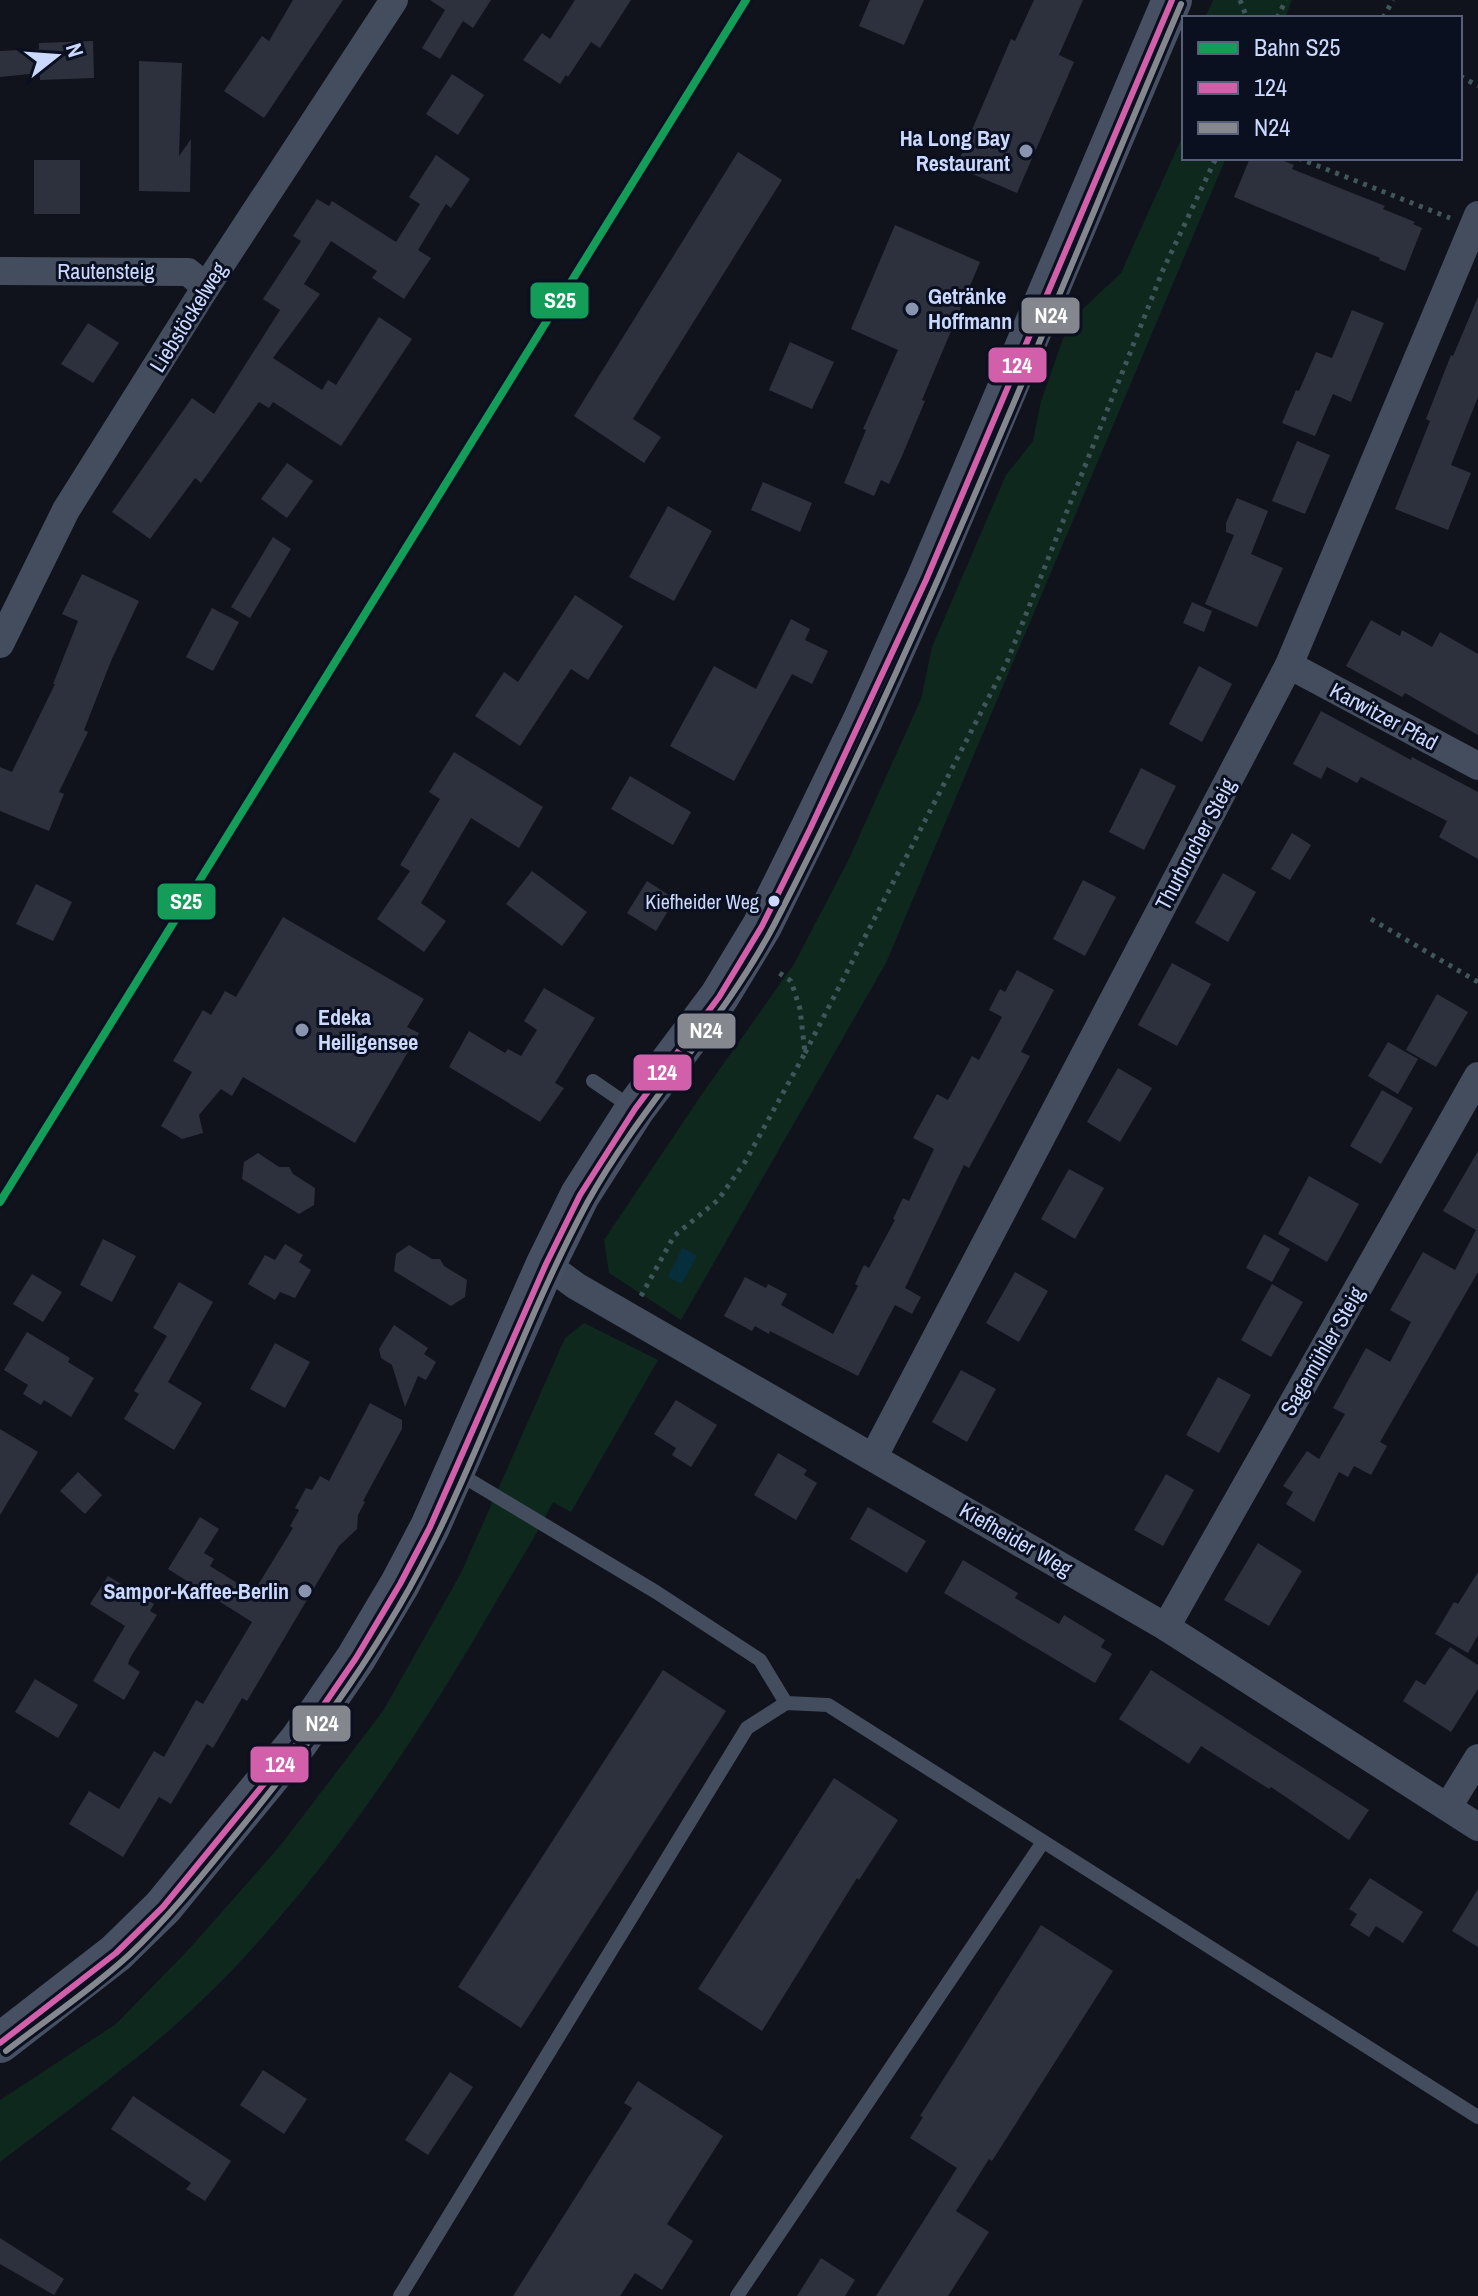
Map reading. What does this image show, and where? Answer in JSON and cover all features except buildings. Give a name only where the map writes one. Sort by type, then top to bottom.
[{"type":"main road","points":[[0,2043],[140,1930],[206,1858],[299,1741],[356,1658],[408,1570],[456,1472],[546,1264],[580,1195],[635,1109],[719,997],[762,926],[862,722],[926,580],[1172,0]]},
{"type":"street","name":"Liebstöckelweg","points":[[0,644],[66,510],[206,287],[394,0]]},
{"type":"street","name":"Thurbrucher Steig","points":[[874,1456],[1289,665],[1475,221]]},
{"type":"street","name":"Rautensteig","points":[[0,271],[188,272],[206,287]]},
{"type":"street","name":"Karwitzer Pfad","points":[[1289,665],[1478,766]]},
{"type":"street","name":"Sagemühler Steig","points":[[1166,1627],[1478,1076]]},
{"type":"street","name":"Kiefheider Weg","points":[[546,1264],[576,1286],[1166,1627],[1478,1827]]},
{"type":"street","points":[[1448,1807],[1478,1758]]},
{"type":"lane","points":[[593,1081],[635,1109]]},
{"type":"lane","points":[[456,1472],[656,1592],[760,1660],[786,1703]]},
{"type":"lane","points":[[400,2296],[747,1728],[786,1703],[828,1705],[1478,2117]]},
{"type":"lane","points":[[737,2296],[1043,1842]]},
{"type":"path","points":[[630,1315],[674,1236],[718,1200],[745,1162],[805,1053],[1007,662],[1163,270],[1215,160]]},
{"type":"path","points":[[1309,160],[1475,221]]},
{"type":"path","points":[[1371,919],[1478,982]]},
{"type":"path","points":[[747,951],[791,981],[800,1009],[805,1053]]},
{"type":"green space","points":[[1213,0],[1292,0],[1286,16],[1206,16]]},
{"type":"green space","points":[[1182,137],[1182,160],[1225,160],[886,963],[681,1320],[609,1273],[604,1240],[794,964],[848,861],[921,699],[932,647],[1006,475],[1033,441],[1041,401],[1069,322],[1121,273]]},
{"type":"green space","points":[[584,1323],[658,1360],[571,1512],[553,1502],[460,1662],[388,1775],[307,1884],[219,1984],[172,2028],[0,2162],[0,2100],[116,2024],[190,1948],[280,1846],[383,1711],[461,1573],[565,1338]]},
{"type":"water","points":[[682,1248],[697,1255],[682,1284],[668,1277]]},
{"type":"rail line","name":"S25","points":[[0,1202],[746,0]]},
{"type":"transit line","name":"124","points":[[0,2043],[116,1953],[163,1907],[299,1741],[356,1658],[400,1584],[430,1527],[546,1264],[580,1195],[635,1109],[719,997],[762,926],[810,829],[926,580],[1172,0]]},
{"type":"transit line","name":"N24","points":[[6,2051],[114,1968],[173,1910],[296,1759],[397,1610],[439,1531],[547,1284],[587,1203],[632,1132],[753,961],[830,812],[936,584],[1181,4]]},
{"type":"place","name":"Ha Long Bay Restaurant","points":[[1026,151]]},
{"type":"place","name":"Getränke Hoffmann","points":[[912,309]]},
{"type":"place","name":"Kiefheider Weg","points":[[774,901]]},
{"type":"place","name":"Edeka Heiligensee","points":[[302,1030]]},
{"type":"place","name":"Sampor-Kaffee-Berlin","points":[[305,1591]]}]
